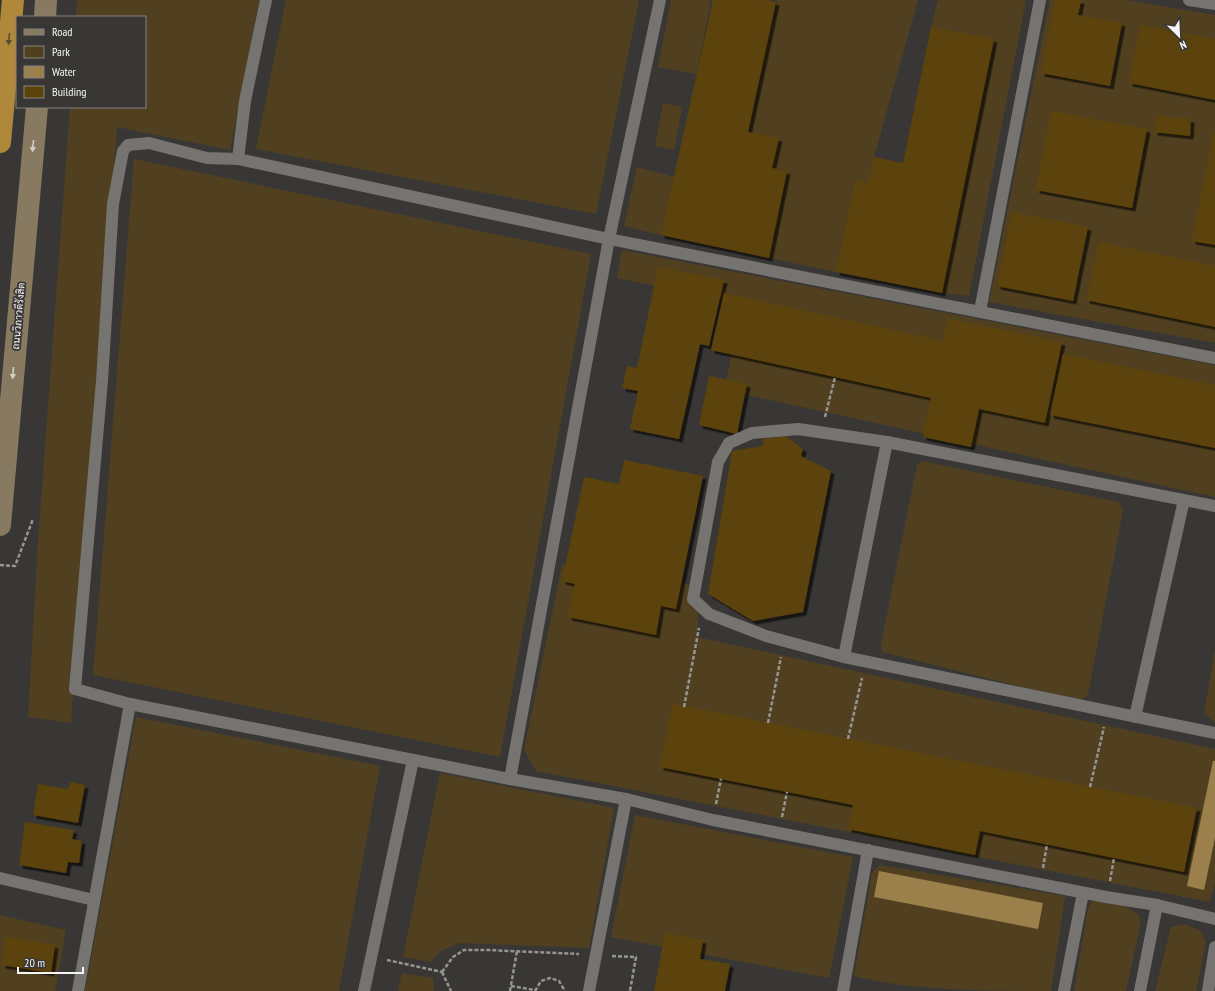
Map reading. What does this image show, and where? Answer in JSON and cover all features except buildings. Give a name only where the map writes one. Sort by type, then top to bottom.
[{"type":"highway","points":[[0,142],[13,0]]},
{"type":"main road","points":[[45,16],[46,0]]},
{"type":"main road","name":"ถนนวิภาวดีรังสิต","points":[[0,525],[37,108]]},
{"type":"lane","points":[[238,159],[245,101],[266,0]]},
{"type":"lane","points":[[510,780],[609,239],[660,0]]},
{"type":"lane","points":[[980,312],[1040,0]]},
{"type":"lane","points":[[1189,0],[1215,4]]},
{"type":"lane","points":[[1215,358],[609,239],[238,159],[207,158],[149,143],[128,145],[123,151],[120,162],[113,204],[101,389],[75,689],[130,704],[510,780],[626,799],[713,820],[1106,898],[1157,905],[1215,918]]},
{"type":"lane","points":[[1215,506],[887,442],[798,429],[752,433],[729,443],[718,462],[693,599],[709,614],[766,636],[844,657],[1215,733]]},
{"type":"lane","points":[[844,657],[887,442]]},
{"type":"lane","points":[[1135,717],[1184,500]]},
{"type":"lane","points":[[78,991],[130,704]]},
{"type":"lane","points":[[364,991],[413,760]]},
{"type":"lane","points":[[589,991],[626,799]]},
{"type":"lane","points":[[843,991],[868,850]]},
{"type":"lane","points":[[0,878],[94,900]]},
{"type":"lane","points":[[1064,991],[1083,893]]},
{"type":"lane","points":[[1140,991],[1157,905]]},
{"type":"lane","points":[[1208,991],[1215,947]]},
{"type":"path","points":[[821,432],[835,377]]},
{"type":"path","points":[[0,565],[15,566],[33,519]]},
{"type":"path","points":[[684,707],[703,608]]},
{"type":"path","points":[[768,723],[784,640]]},
{"type":"path","points":[[848,739],[866,661]]},
{"type":"path","points":[[1090,787],[1108,711]]},
{"type":"path","points":[[713,820],[721,779]]},
{"type":"path","points":[[779,833],[787,792]]},
{"type":"path","points":[[1040,884],[1047,844]]},
{"type":"path","points":[[1106,898],[1114,858]]},
{"type":"path","points":[[442,972],[452,957],[464,950],[580,954]]},
{"type":"path","points":[[510,991],[517,951]]},
{"type":"path","points":[[371,956],[442,972]]},
{"type":"path","points":[[604,956],[636,957],[630,991]]},
{"type":"path","points":[[442,972],[451,991]]},
{"type":"path","points":[[511,986],[535,990],[541,981],[550,978],[559,981],[565,991]]},
{"type":"green space","points":[[77,0],[259,0],[230,150],[117,127],[71,723],[28,717],[38,542],[70,108],[146,108],[146,16],[76,16]]},
{"type":"green space","points":[[286,0],[639,0],[596,214],[256,149]]},
{"type":"green space","points":[[671,0],[711,0],[696,74],[658,67]]},
{"type":"green space","points":[[777,0],[918,0],[868,183],[855,180],[836,272],[769,258],[787,171],[772,168],[779,138],[748,132]]},
{"type":"green space","points":[[938,0],[1026,0],[969,296],[942,293],[994,40],[931,27]]},
{"type":"green space","points":[[1050,0],[1126,0],[1215,15],[1215,343],[989,302]]},
{"type":"green space","points":[[663,103],[682,107],[674,150],[655,146]]},
{"type":"green space","points":[[134,159],[591,254],[500,757],[93,675]]},
{"type":"green space","points":[[637,167],[674,177],[661,235],[624,226]]},
{"type":"green space","points":[[622,250],[1215,365],[1215,497],[724,390],[743,304],[617,278]]},
{"type":"green space","points":[[922,461],[1119,502],[1123,510],[1088,695],[1080,701],[882,652],[881,644],[917,465]]},
{"type":"green space","points":[[562,565],[699,586],[697,637],[1215,749],[1215,884],[1210,902],[536,771],[524,750]]},
{"type":"green space","points":[[1215,650],[1215,723],[1204,713]]},
{"type":"green space","points":[[136,717],[380,766],[339,991],[85,991]]},
{"type":"green space","points":[[440,773],[614,808],[589,948],[460,943],[440,951],[431,962],[403,957]]},
{"type":"green space","points":[[635,815],[853,857],[829,978],[611,937]]},
{"type":"green space","points":[[880,865],[1065,896],[1051,991],[951,989],[900,985],[854,976],[872,873]]},
{"type":"green space","points":[[1092,901],[1125,906],[1139,915],[1140,926],[1126,991],[1074,991],[1088,909]]},
{"type":"green space","points":[[0,915],[66,930],[55,991],[0,991]]},
{"type":"green space","points":[[1185,924],[1201,931],[1206,942],[1196,991],[1155,991],[1171,927]]},
{"type":"green space","points":[[402,973],[433,978],[434,991],[398,991]]},
{"type":"water","points":[[1213,761],[1215,761],[1215,838],[1204,890],[1187,886]]},
{"type":"water","points":[[879,871],[1043,903],[1038,929],[874,897]]}]
